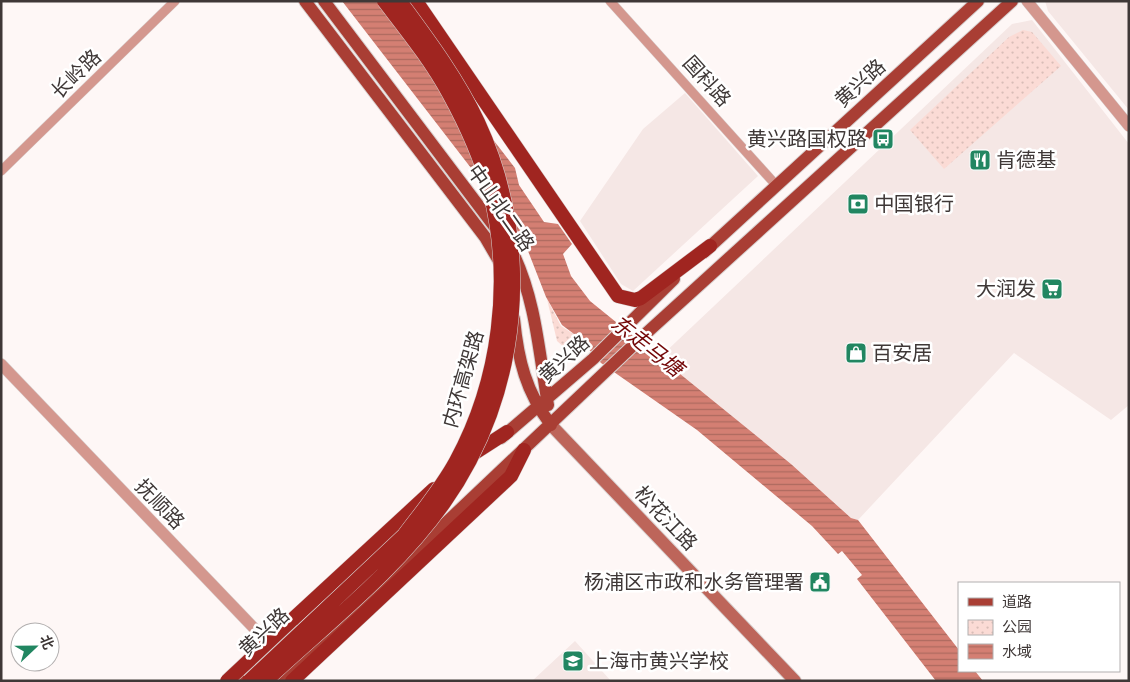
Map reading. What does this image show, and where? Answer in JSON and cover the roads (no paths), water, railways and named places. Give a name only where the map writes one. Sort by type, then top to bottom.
[{"type":"highway","name":"内环高架路","points":[[249,681],[404,535],[416,520],[456,462],[466,441],[494,356],[500,316],[500,280],[499,242],[490,192],[468,133],[449,94],[384,1]]},
{"type":"highway","name":"内环高架路","points":[[266,681],[404,552],[444,503],[463,473],[481,436],[502,379],[514,287],[512,237],[504,198],[478,122],[431,44],[400,1]]},
{"type":"highway","points":[[416,1],[473,82],[613,291],[624,298],[635,300],[651,292],[710,246]]},
{"type":"highway","points":[[227,681],[459,465],[480,448],[508,432]]},
{"type":"highway","points":[[292,675],[507,480],[515,470],[524,450]]},
{"type":"main road","name":"中山北二路","points":[[305,1],[494,250],[511,299],[516,335],[528,388],[542,404],[551,425]]},
{"type":"main road","name":"中山北二路","points":[[324,1],[509,245],[520,268],[538,333],[542,404]]},
{"type":"main road","name":"黄兴路","points":[[239,681],[508,432],[594,359],[710,246],[978,1]]},
{"type":"main road","name":"黄兴路","points":[[524,450],[641,338],[1012,1]]},
{"type":"main road","name":"松花江路","points":[[551,425],[794,681]]},
{"type":"main road","points":[[279,681],[292,675]]},
{"type":"street","name":"长岭路","points":[[1,171],[175,1]]},
{"type":"street","name":"国科路","points":[[610,1],[776,185]]},
{"type":"street","points":[[1027,1],[1129,126]]},
{"type":"street","name":"抚顺路","points":[[1,364],[274,649],[292,675]]},
{"type":"water","name":"东走马塘","points":[[342,1],[386,1],[515,168],[519,185],[544,222],[558,224],[572,244],[563,254],[571,276],[590,301],[791,464],[851,518],[858,520],[958,649],[958,672],[976,672],[983,681],[936,681],[857,579],[862,575],[842,551],[838,554],[812,526],[697,430],[601,363],[578,337],[562,325],[546,297],[528,251],[512,221]]},
{"type":"place","name":"黄兴路国权路","points":[[883,139]]},
{"type":"place","name":"肯德基","points":[[980,160]]},
{"type":"place","name":"中国银行","points":[[858,204]]},
{"type":"place","name":"大润发","points":[[1052,289]]},
{"type":"place","name":"百安居","points":[[856,353]]},
{"type":"place","name":"杨浦区市政和水务管理署","points":[[820,582]]},
{"type":"place","name":"上海市黄兴学校","points":[[573,661]]}]
